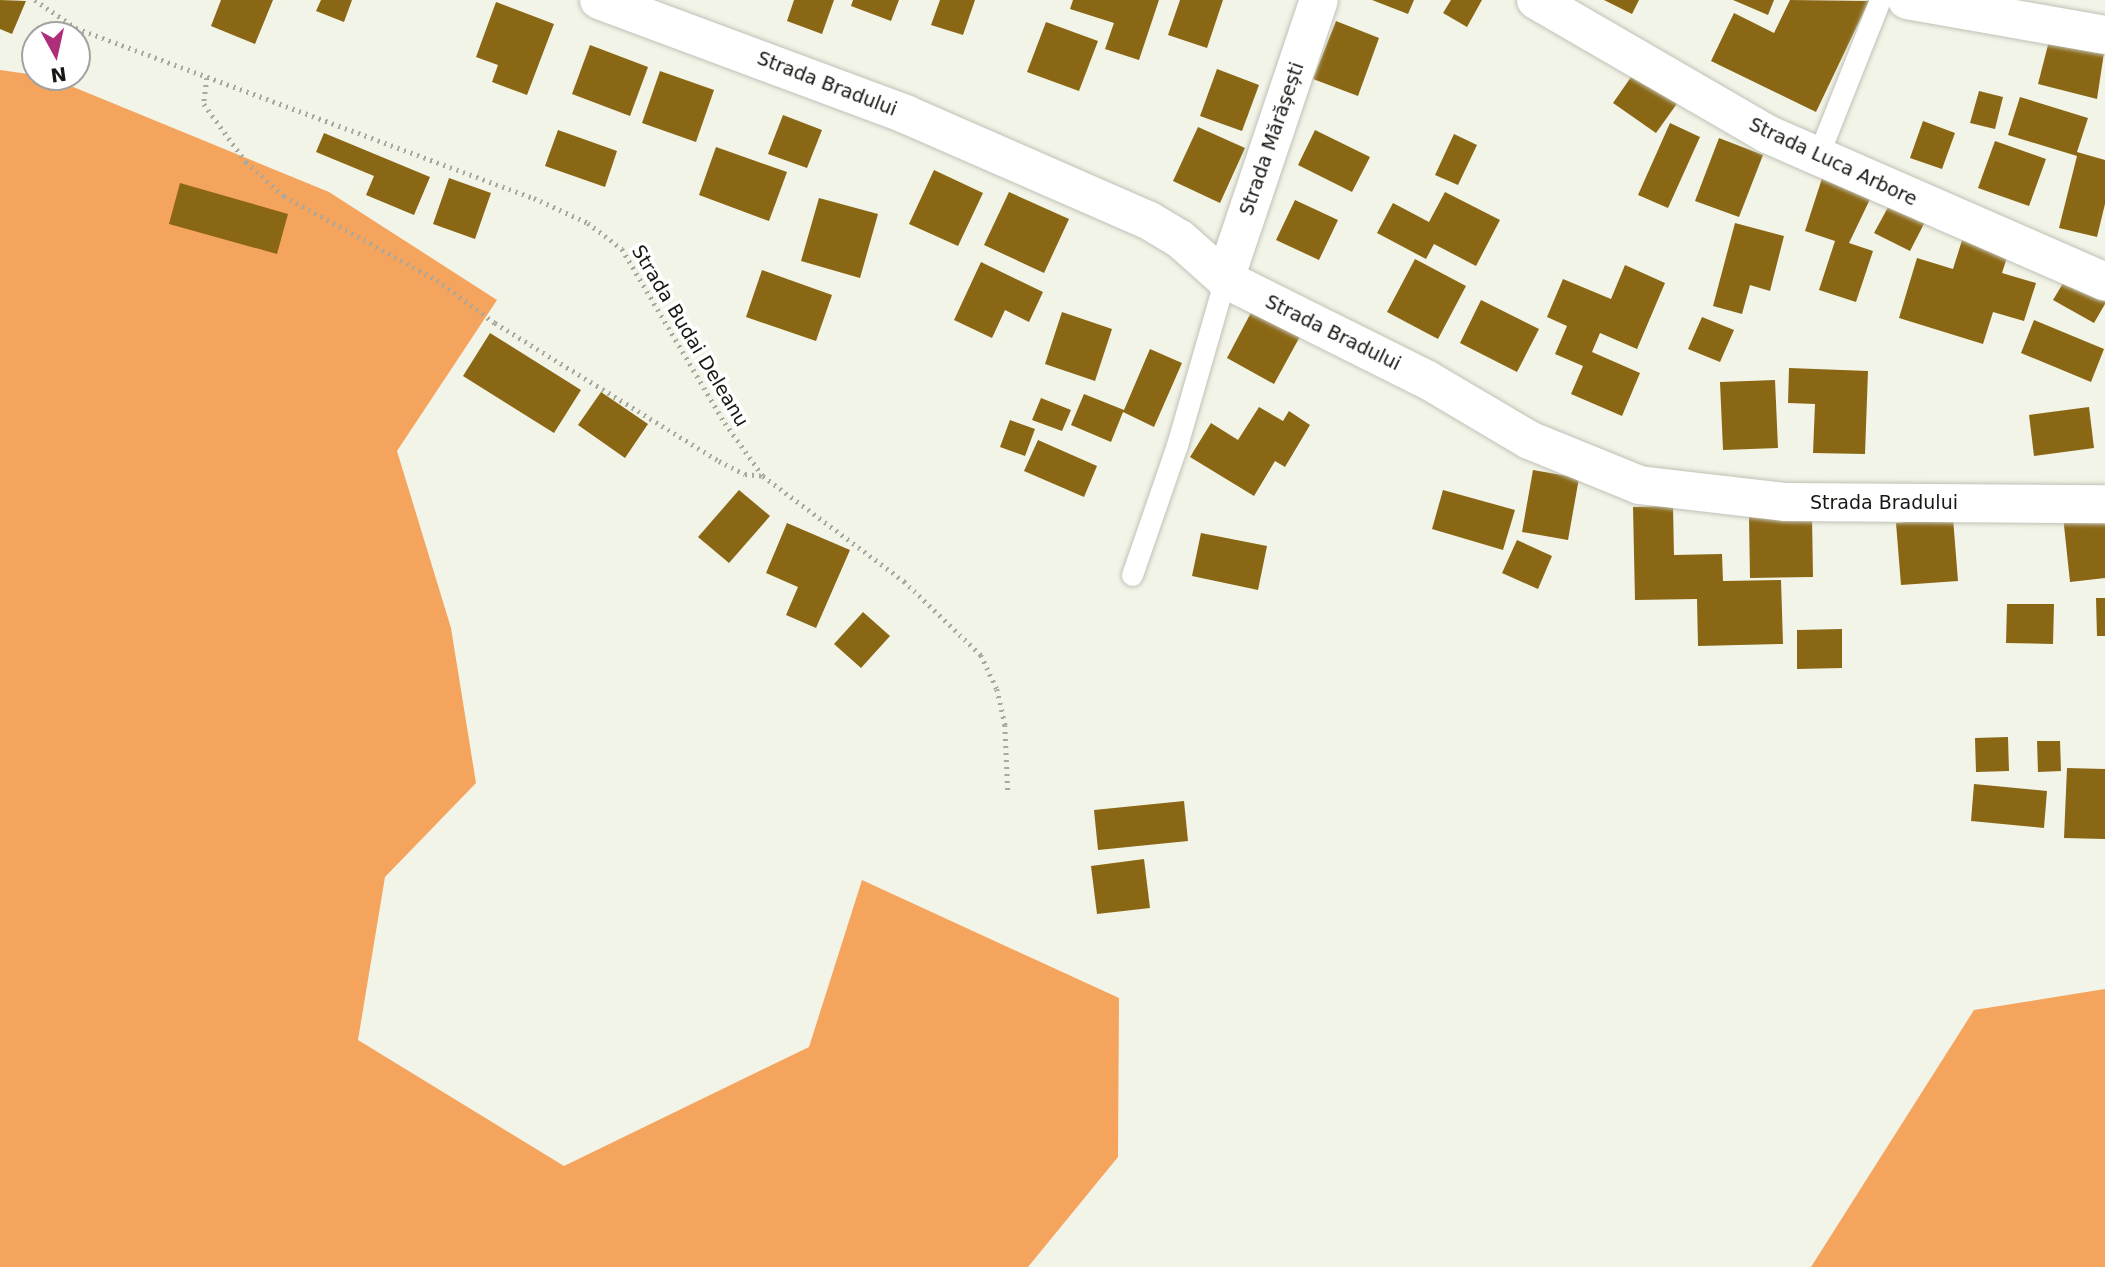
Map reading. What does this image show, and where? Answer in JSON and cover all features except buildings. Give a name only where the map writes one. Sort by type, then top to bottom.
[{"type":"street","name":"Strada Mărășești","points":[[1225,279],[1319,0]]},
{"type":"street","name":"Strada Luca Arbore","points":[[1536,0],[1767,134],[2105,282]]},
{"type":"street","points":[[1907,0],[2105,35]]},
{"type":"street","name":"Strada Bradului","points":[[618,3],[996,151],[1147,220],[1180,239],[1225,279],[1426,379],[1529,440],[1639,485],[1786,502],[2105,504]]},
{"type":"lane","points":[[1817,158],[1880,0]]},
{"type":"lane","points":[[1132,575],[1177,445],[1225,279]]},
{"type":"path","name":"Strada Budai Deleanu","points":[[35,0],[76,28],[206,78],[480,176],[588,223],[622,249],[725,424],[763,476],[904,581],[981,655],[997,689],[1005,725],[1008,792]]},
{"type":"path","points":[[206,78],[204,104],[246,162],[284,196],[437,280],[495,323],[719,461],[744,474],[763,476]]},
{"type":"shaded area","points":[[0,70],[21,73],[21,91],[83,91],[329,192],[497,300],[397,451],[451,628],[476,783],[385,877],[358,1040],[564,1166],[809,1047],[862,880],[1119,998],[1118,1157],[1028,1267],[0,1267]]},
{"type":"shaded area","points":[[2105,989],[2105,1267],[1811,1267],[1974,1010]]}]
